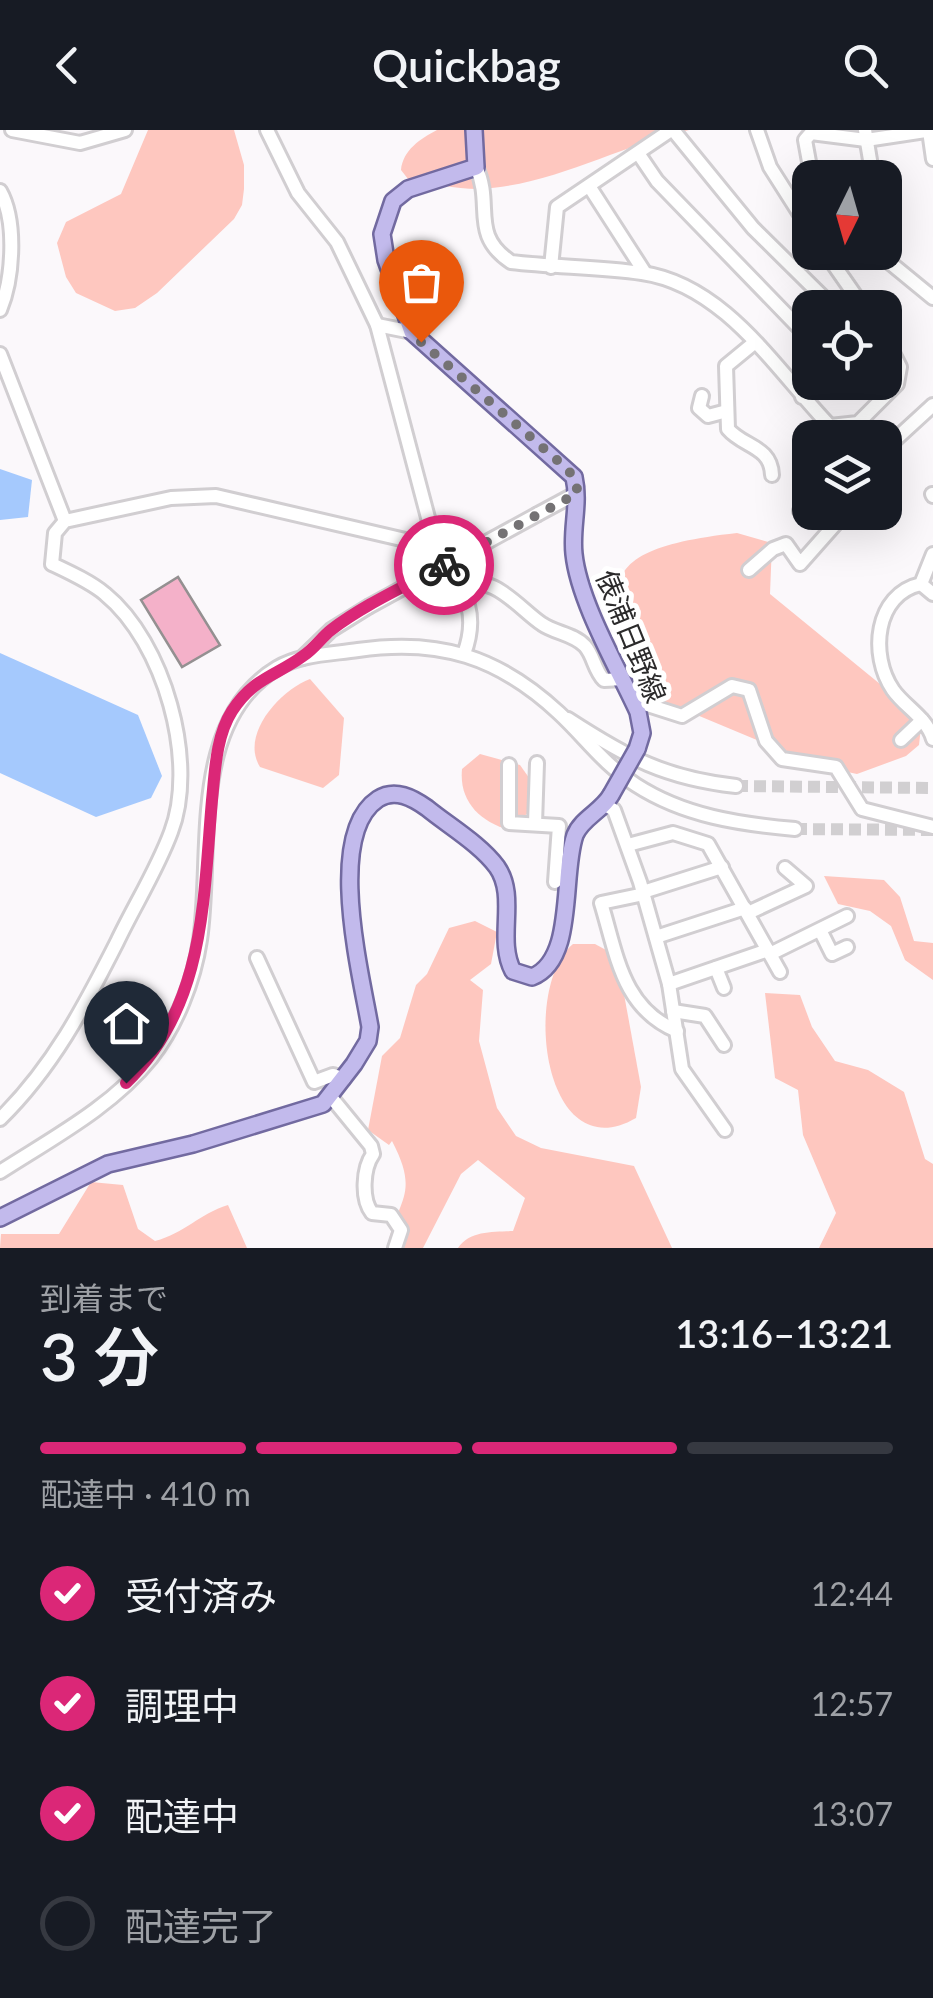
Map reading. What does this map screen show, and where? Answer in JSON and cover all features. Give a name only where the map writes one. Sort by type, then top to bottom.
[{"type":"main road","points":[[474,130],[476,167],[408,190],[393,201],[384,218],[386,260],[412,332],[564,466],[574,477],[578,493]]},
{"type":"main road","name":"俵浦日野線","points":[[578,493],[577,567],[642,725],[637,749],[608,800],[589,817]]},
{"type":"main road","points":[[0,1218],[108,1164],[264,1123],[331,1098],[368,1041],[370,1026],[355,930],[350,851],[368,808],[380,797],[405,795],[495,864],[506,887],[507,960],[513,970],[532,977],[544,972],[558,952],[576,832],[589,817]]},
{"type":"street","points":[[12,130],[80,143],[124,130]]},
{"type":"street","points":[[267,130],[298,194],[337,242],[377,325],[440,563]]},
{"type":"street","points":[[551,267],[557,207],[672,130],[753,228],[816,290]]},
{"type":"street","points":[[757,130],[770,167],[792,202]]},
{"type":"street","points":[[809,160],[805,140],[810,132],[866,135],[931,130],[933,158]]},
{"type":"street","points":[[866,135],[870,160]]},
{"type":"street","points":[[638,153],[657,181],[792,321]]},
{"type":"street","points":[[476,167],[486,237],[495,251],[511,262],[645,273],[710,300],[792,386]]},
{"type":"street","points":[[589,186],[645,273]]},
{"type":"street","points":[[0,191],[8,223],[9,274],[0,310]]},
{"type":"street","points":[[900,270],[933,298]]},
{"type":"street","points":[[377,325],[412,332]]},
{"type":"street","points":[[754,342],[726,366],[730,389],[727,412],[732,436],[756,446],[768,459],[772,475]]},
{"type":"street","points":[[0,354],[65,522]]},
{"type":"street","points":[[702,396],[699,408],[708,416],[727,412]]},
{"type":"street","points":[[861,420],[881,400]]},
{"type":"street","points":[[902,433],[933,405]]},
{"type":"street","points":[[0,1172],[101,1106],[150,1059],[175,1018],[200,942],[216,759],[230,713],[266,677],[302,658],[331,630],[368,606],[578,493]]},
{"type":"street","points":[[0,1119],[26,1093],[74,1028],[172,831],[180,791],[180,746],[166,690],[146,646],[107,595],[52,564],[55,533],[65,522],[171,498],[216,496],[397,536],[414,542],[440,563],[460,588],[471,608],[474,624],[464,654]]},
{"type":"street","points":[[759,567],[786,544],[800,564],[828,530]]},
{"type":"street","points":[[921,584],[932,560]]},
{"type":"street","points":[[460,588],[468,583],[489,586],[510,596],[546,627],[581,641],[604,680],[622,679]]},
{"type":"street","points":[[921,584],[933,594]]},
{"type":"street","points":[[921,584],[908,587],[887,606],[880,643],[891,688],[922,720],[933,739]]},
{"type":"street","points":[[302,658],[386,646],[464,654],[506,670],[562,715],[656,771],[688,781],[736,786]]},
{"type":"street","points":[[632,700],[682,716],[732,686],[749,690],[756,702],[759,725],[777,756],[836,767],[862,809],[933,827]]},
{"type":"street","points":[[562,715],[595,755],[667,802],[744,824],[794,829]]},
{"type":"street","points":[[901,740],[922,720]]},
{"type":"street","points":[[535,824],[537,763]]},
{"type":"street","points":[[509,765],[507,820],[559,826],[589,817]]},
{"type":"street","points":[[608,800],[644,893],[669,984],[682,1068],[725,1130]]},
{"type":"street","points":[[555,882],[559,826]]},
{"type":"street","points":[[628,845],[683,834],[708,844],[780,972]]},
{"type":"street","points":[[676,1031],[660,1024],[633,1000],[601,903],[722,867]]},
{"type":"street","points":[[656,937],[746,911],[806,886],[786,868]]},
{"type":"street","points":[[669,984],[769,952],[846,916]]},
{"type":"street","points":[[820,930],[832,954],[847,947]]},
{"type":"street","points":[[257,958],[314,1082],[333,1075],[344,1079]]},
{"type":"street","points":[[716,968],[724,988]]},
{"type":"street","points":[[674,1011],[705,1016],[724,1045]]},
{"type":"street","points":[[331,1098],[371,1146],[373,1154],[364,1167],[366,1206],[372,1213],[391,1215],[401,1230],[395,1248]]},
{"type":"shaded area","points":[[148,130],[234,130],[244,165],[242,205],[234,219],[157,293],[135,308],[115,311],[76,293],[66,277],[57,243],[66,222],[121,194]]},
{"type":"shaded area","points":[[437,130],[689,130],[532,181],[478,189],[408,179],[401,170],[409,151]]},
{"type":"shaded area","points":[[737,533],[772,543],[770,594],[891,693],[921,727],[919,745],[906,756],[857,774],[819,766],[661,700],[625,628],[618,601],[620,579],[632,563],[655,550]]},
{"type":"shaded area","points":[[310,679],[344,718],[339,775],[323,788],[260,767],[255,755],[255,741],[266,716],[286,693]]},
{"type":"shaded area","points":[[480,754],[520,765],[532,782],[530,811],[509,830],[480,815],[464,791],[462,769]]},
{"type":"shaded area","points":[[824,876],[884,880],[900,897],[914,941],[933,943],[933,980],[905,960],[891,926],[870,911],[838,904]]},
{"type":"shaded area","points":[[475,921],[497,932],[491,964],[470,980],[483,990],[479,1041],[497,1108],[516,1136],[541,1148],[634,1166],[672,1248],[458,1248],[475,1235],[513,1231],[525,1198],[478,1160],[461,1174],[423,1248],[387,1248],[406,1185],[392,1141],[389,1145],[368,1130],[382,1056],[400,1038],[416,985],[427,974],[449,928]]},
{"type":"shaded area","points":[[573,944],[595,944],[617,956],[641,1087],[636,1118],[604,1128],[580,1120],[561,1098],[550,1067],[548,997],[557,966]]},
{"type":"shaded area","points":[[765,993],[800,995],[812,1027],[835,1061],[868,1070],[904,1092],[925,1159],[933,1164],[933,1248],[819,1248],[836,1213],[803,1135],[798,1090],[775,1078]]},
{"type":"shaded area","points":[[91,1182],[123,1185],[138,1229],[155,1241],[228,1205],[247,1248],[0,1248],[1,1234],[59,1234]]},
{"type":"water","points":[[0,469],[32,480],[28,517],[0,520]]},
{"type":"water","points":[[0,653],[138,715],[162,776],[151,798],[96,817],[0,773]]},
{"type":"building","points":[[178,577],[220,645],[182,667],[141,600]]},
{"type":"tunnel","points":[[736,786],[933,788]]},
{"type":"tunnel","points":[[795,829],[933,830]]},
{"type":"way so far","points":[[421,342],[564,466],[574,477],[578,493],[444,565]]},
{"type":"route","points":[[126,1083],[150,1059],[175,1018],[190,983],[200,942],[216,759],[230,713],[252,687],[278,667],[302,658],[331,630],[444,565]]}]
